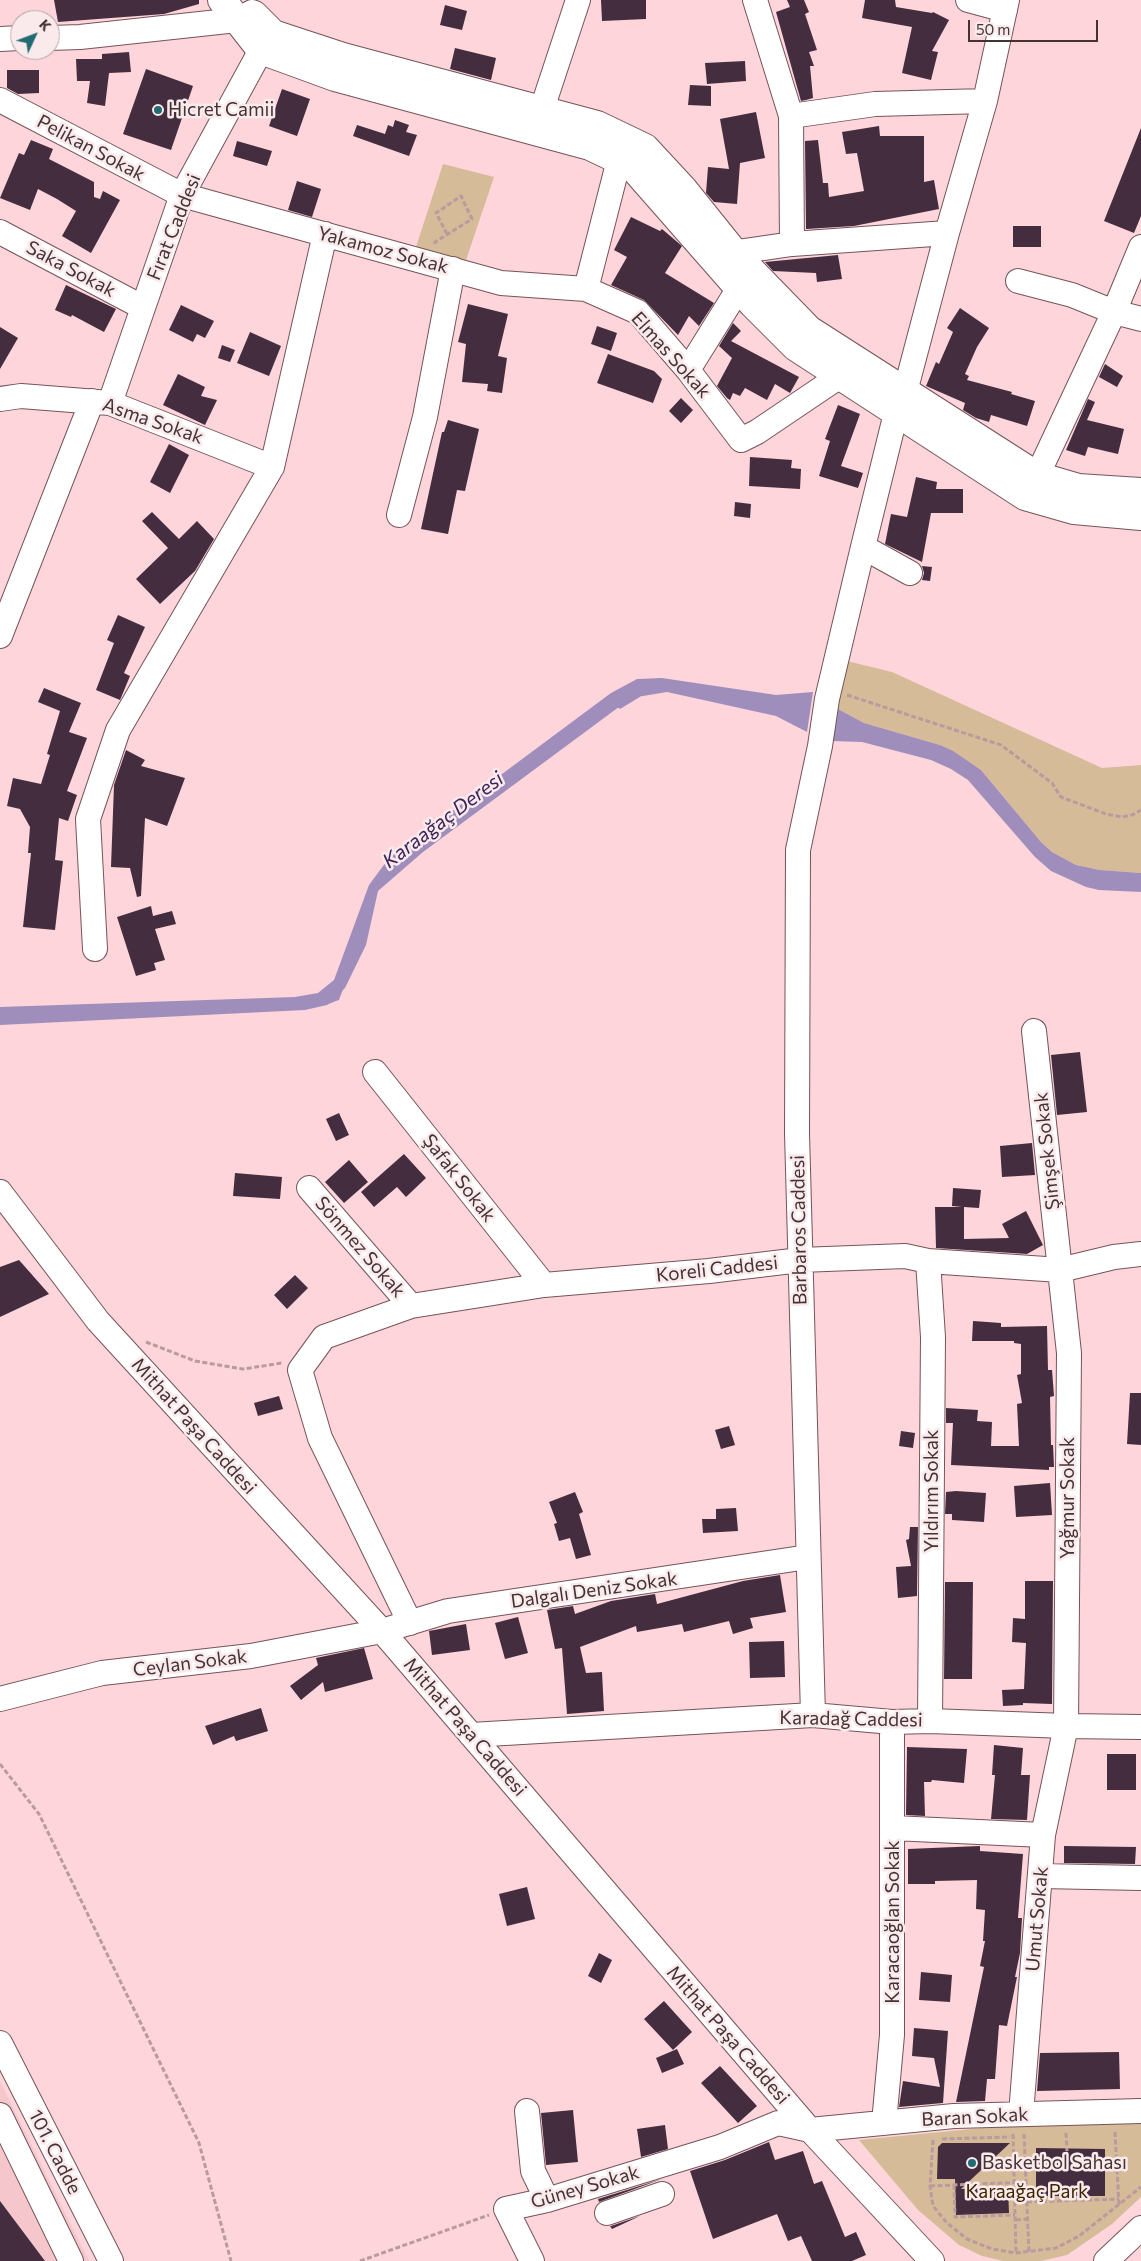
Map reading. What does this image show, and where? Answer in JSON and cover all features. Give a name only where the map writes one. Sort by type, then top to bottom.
[{"type":"main road","points":[[239,8],[267,42],[335,77],[590,146],[632,166],[738,288],[796,347],[840,376],[901,403],[1037,476],[1078,488],[1141,492]]},
{"type":"main road","points":[[267,42],[343,57],[541,112],[597,125],[645,148],[683,189],[736,255],[809,330],[901,403],[1025,496],[1074,510],[1141,516]]},
{"type":"street","points":[[541,112],[578,0]]},
{"type":"street","points":[[755,0],[790,116],[792,244]]},
{"type":"street","points":[[968,0],[1006,5]]},
{"type":"street","name":"Barbaros Caddesi","points":[[813,1715],[797,1133],[798,850],[820,746],[828,694],[863,547],[947,233],[985,101],[1006,5]]},
{"type":"street","points":[[60,38],[80,37],[239,8]]},
{"type":"street","name":"Fırat Caddesi","points":[[0,636],[8,592],[101,402],[142,307],[182,195],[267,42]]},
{"type":"street","name":"Pelikan Sokak","points":[[0,100],[182,195]]},
{"type":"street","points":[[790,116],[875,104],[985,101]]},
{"type":"street","points":[[586,289],[618,160]]},
{"type":"street","name":"Yakamoz Sokak","points":[[182,195],[501,282],[586,289]]},
{"type":"street","name":"Saka Sokak","points":[[0,232],[142,307]]},
{"type":"street","points":[[736,255],[744,251],[792,244],[947,233]]},
{"type":"street","points":[[94,949],[88,819],[118,730],[272,467],[325,234]]},
{"type":"street","points":[[1037,476],[1114,312],[1141,247]]},
{"type":"street","points":[[399,515],[425,417],[444,267]]},
{"type":"street","points":[[1018,281],[1072,295],[1114,312],[1141,319]]},
{"type":"street","points":[[688,370],[738,288]]},
{"type":"street","name":"Elmas Sokak","points":[[586,289],[638,312],[688,370],[741,440],[757,432],[840,376]]},
{"type":"street","points":[[0,382],[11,398]]},
{"type":"street","name":"Asma Sokak","points":[[11,398],[101,402],[272,467]]},
{"type":"street","points":[[863,547],[910,574]]},
{"type":"street","name":"Şimşek Sokak","points":[[1034,1031],[1060,1270]]},
{"type":"street","name":"Şafak Sokak","points":[[375,1072],[544,1285]]},
{"type":"street","name":"Sönmez Sokak","points":[[309,1188],[411,1306]]},
{"type":"street","name":"Mithat Paşa Caddesi","points":[[0,1192],[98,1321],[382,1631],[810,2130],[932,2261]]},
{"type":"street","name":"Koreli Caddesi","points":[[308,1359],[324,1337],[411,1306],[544,1285],[709,1271],[800,1260],[905,1256],[928,1261],[1060,1270],[1114,1257],[1141,1254]]},
{"type":"street","name":"Yıldırım Sokak","points":[[928,1261],[933,1337],[930,1720]]},
{"type":"street","name":"Yağmur Sokak","points":[[1060,1270],[1068,1353],[1066,1726]]},
{"type":"street","points":[[308,1359],[300,1370],[320,1438],[410,1623]]},
{"type":"street","name":"Dalgalı Deniz Sokak","points":[[382,1631],[448,1611],[808,1557]]},
{"type":"street","name":"Ceylan Sokak","points":[[0,1699],[102,1673],[251,1656],[382,1631]]},
{"type":"street","name":"Karadağ Caddesi","points":[[471,1735],[813,1715],[892,1722],[930,1720],[1141,1727]]},
{"type":"street","name":"Karacaoğlan Sokak","points":[[884,2123],[892,2035],[892,1722]]},
{"type":"street","name":"Umut Sokak","points":[[1019,2124],[1044,1835],[1066,1726]]},
{"type":"street","points":[[893,1828],[1044,1835]]},
{"type":"street","points":[[1040,1876],[1141,1878]]},
{"type":"street","name":"101. Cadde","points":[[0,2043],[111,2261]]},
{"type":"street","points":[[527,2111],[533,2171],[547,2200]]},
{"type":"street","name":"Baran Sokak","points":[[810,2130],[954,2116],[1019,2124],[1141,2111]]},
{"type":"street","points":[[0,2115],[71,2261]]},
{"type":"street","name":"Güney Sokak","points":[[506,2209],[547,2200],[720,2147],[778,2123],[810,2130]]},
{"type":"street","points":[[611,2180],[614,2211],[662,2194]]},
{"type":"street","points":[[506,2209],[532,2261]]},
{"type":"street","points":[[1106,2261],[1141,2228]]},
{"type":"path","points":[[444,267],[435,242],[472,219],[461,196],[436,213],[447,234]]},
{"type":"path","points":[[828,694],[1000,745],[1052,783],[1062,797],[1106,814],[1122,817],[1132,815],[1141,810]]},
{"type":"path","points":[[143,1341],[195,1362],[243,1369],[308,1359]]},
{"type":"path","points":[[0,1764],[39,1814],[199,2143],[231,2261]]},
{"type":"path","points":[[1016,2253],[1014,2136],[1019,2124]]},
{"type":"path","points":[[1019,2124],[1026,2182],[1029,2253]]},
{"type":"path","points":[[1114,2131],[1119,2206]]},
{"type":"path","points":[[1066,2133],[1067,2151]]},
{"type":"path","points":[[1014,2136],[932,2140],[930,2186],[933,2206],[947,2223],[967,2239],[992,2249],[1016,2253],[1045,2251],[1068,2243],[1141,2188]]},
{"type":"path","points":[[930,2186],[1026,2182]]},
{"type":"path","points":[[954,2185],[955,2217],[1015,2215]]},
{"type":"path","points":[[1027,2202],[1119,2199]]},
{"type":"path","name":"Güney Sokak","points":[[360,2261],[506,2209]]},
{"type":"path","points":[[1016,2220],[1027,2219]]},
{"type":"shaded area","points":[[0,2081],[89,2261],[0,2261]]},
{"type":"green space","points":[[443,164],[494,177],[464,266],[414,253]]},
{"type":"green space","points":[[847,661],[892,672],[1102,768],[1141,765],[1141,873],[1100,870],[1076,865],[1052,852],[1041,842],[981,770],[940,745],[864,723],[836,708]]},
{"type":"green space","name":"Karaağaç Park","points":[[1141,2123],[1141,2197],[1112,2224],[1067,2255],[1041,2261],[1003,2261],[982,2256],[959,2245],[918,2210],[859,2140],[1023,2124]]},
{"type":"water","points":[[662,678],[776,695],[813,692],[807,732],[776,716],[667,692],[631,698],[423,852],[378,891],[366,945],[345,988],[327,1005],[305,1010],[0,1025],[0,1007],[295,997],[318,993],[334,980],[369,885],[389,858],[611,693],[637,679]]},
{"type":"water","points":[[836,708],[864,723],[940,745],[953,751],[981,770],[1041,842],[1052,852],[1076,865],[1100,870],[1141,873],[1141,892],[1099,890],[1086,887],[1051,871],[1035,857],[968,780],[951,769],[931,760],[862,742],[831,741]]},
{"type":"building","points":[[54,0],[199,0],[199,4],[164,14],[60,22],[60,10],[56,10]]},
{"type":"building","points":[[601,0],[646,0],[646,19],[602,21]]},
{"type":"building","points":[[787,0],[804,0],[809,12],[805,14],[817,50],[809,52],[814,66],[810,66],[813,98],[801,101],[776,12],[790,7]]},
{"type":"building","points":[[865,0],[895,0],[896,7],[933,12],[949,20],[932,51],[938,52],[931,80],[902,73],[912,27],[862,18]]},
{"type":"building","points":[[445,5],[467,11],[462,30],[440,25]]},
{"type":"building","points":[[455,48],[496,58],[491,80],[450,69]]},
{"type":"building","points":[[129,52],[131,72],[109,73],[105,106],[87,103],[90,81],[77,81],[76,59],[102,59],[102,54]]},
{"type":"building","points":[[745,61],[746,81],[707,84],[705,63]]},
{"type":"building","name":"Hicret Camii","points":[[146,69],[193,86],[171,150],[123,134]]},
{"type":"building","points":[[7,70],[39,70],[39,93],[18,94],[7,88]]},
{"type":"building","points":[[690,85],[711,86],[711,106],[688,105]]},
{"type":"building","points":[[282,89],[310,99],[297,136],[269,126]]},
{"type":"building","points":[[756,112],[765,158],[740,163],[737,204],[714,202],[706,193],[708,167],[729,169],[720,119]]},
{"type":"building","points":[[395,120],[409,125],[406,132],[417,135],[409,156],[353,136],[357,125],[385,134],[388,125],[393,127]]},
{"type":"building","points":[[879,126],[880,136],[924,136],[924,182],[934,180],[939,209],[854,226],[806,229],[805,141],[818,140],[823,183],[828,183],[829,197],[864,191],[857,153],[846,154],[842,132]]},
{"type":"building","points":[[1141,128],[1141,216],[1134,233],[1104,221]]},
{"type":"building","points":[[31,140],[53,149],[49,159],[94,182],[94,197],[100,199],[103,191],[120,200],[91,253],[62,236],[76,211],[57,199],[38,189],[30,210],[0,198],[19,153],[24,155]]},
{"type":"building","points":[[237,141],[272,151],[267,166],[233,156]]},
{"type":"building","points":[[297,181],[321,189],[312,217],[288,210]]},
{"type":"building","points":[[631,217],[660,231],[662,229],[682,246],[665,273],[714,303],[699,326],[689,316],[678,335],[644,300],[611,285],[627,257],[614,250]]},
{"type":"building","points":[[1013,226],[1041,226],[1041,247],[1013,247]]},
{"type":"building","points":[[838,255],[842,279],[817,282],[816,273],[773,271],[765,262]]},
{"type":"building","points":[[66,285],[116,309],[104,332],[72,315],[71,317],[55,310]]},
{"type":"building","points":[[468,304],[508,314],[498,356],[507,358],[502,393],[487,391],[488,384],[462,382],[466,344],[458,342]]},
{"type":"building","points":[[181,305],[214,321],[205,338],[197,334],[193,342],[169,330]]},
{"type":"building","points":[[960,308],[989,328],[977,347],[965,374],[969,376],[967,380],[1012,392],[1011,394],[1035,401],[1027,426],[991,415],[989,422],[976,418],[963,410],[965,403],[926,386],[936,362],[939,364],[953,332],[947,328]]},
{"type":"building","points":[[733,323],[741,331],[731,341],[799,377],[790,393],[775,384],[767,400],[745,388],[740,396],[733,393],[730,400],[717,386],[732,358],[719,346]]},
{"type":"building","points":[[597,326],[617,333],[611,351],[591,344]]},
{"type":"building","points":[[0,327],[18,338],[0,369]]},
{"type":"building","points":[[250,332],[281,346],[269,376],[237,363]]},
{"type":"building","points":[[222,345],[235,350],[230,362],[218,358]]},
{"type":"building","points":[[608,354],[654,371],[662,379],[653,403],[597,383]]},
{"type":"building","points":[[1105,364],[1123,376],[1117,387],[1099,377]]},
{"type":"building","points":[[178,374],[205,387],[201,396],[217,400],[205,425],[163,405]]},
{"type":"building","points":[[681,398],[693,410],[681,423],[669,411]]},
{"type":"building","points":[[1088,399],[1095,402],[1087,420],[1124,429],[1118,454],[1088,447],[1085,456],[1066,450]]},
{"type":"building","points":[[838,405],[860,414],[841,466],[863,473],[858,488],[819,476],[830,441],[825,439]]},
{"type":"building","points":[[448,420],[479,429],[465,491],[457,490],[448,534],[421,529],[442,432],[444,432]]},
{"type":"building","points":[[169,444],[189,455],[170,493],[150,482]]},
{"type":"building","points":[[750,457],[792,460],[791,468],[801,469],[800,489],[749,486]]},
{"type":"building","points":[[916,477],[937,482],[936,489],[963,489],[963,513],[931,513],[922,562],[885,544],[891,514],[907,517]]},
{"type":"building","points":[[735,502],[751,504],[750,518],[734,516]]},
{"type":"building","points":[[152,512],[179,539],[197,521],[214,539],[195,571],[160,604],[136,579],[168,548],[142,521]]},
{"type":"building","points":[[922,566],[932,567],[930,581],[922,580],[924,573]]},
{"type":"building","points":[[118,615],[145,627],[124,673],[130,676],[120,700],[96,690],[114,643],[107,640]]},
{"type":"building","points":[[44,688],[81,703],[69,732],[87,738],[67,791],[77,795],[68,821],[59,818],[55,860],[63,861],[55,930],[23,927],[31,853],[28,853],[30,827],[20,809],[7,806],[13,778],[41,784],[50,755],[47,754],[60,711],[38,702]]},
{"type":"building","points":[[126,750],[145,760],[141,766],[185,778],[167,826],[145,818],[141,896],[137,897],[130,868],[111,867],[114,785]]},
{"type":"building","points":[[151,906],[153,916],[172,911],[176,924],[155,929],[165,960],[154,963],[156,970],[136,976],[117,917]]},
{"type":"building","points":[[1080,1052],[1087,1112],[1057,1115],[1051,1055]]},
{"type":"building","points":[[339,1113],[349,1135],[336,1141],[326,1119]]},
{"type":"building","points":[[1032,1143],[1035,1175],[1002,1177],[1000,1146]]},
{"type":"building","points":[[404,1154],[426,1178],[406,1197],[397,1187],[374,1207],[361,1192]]},
{"type":"building","points":[[349,1160],[368,1182],[344,1203],[325,1182]]},
{"type":"building","points":[[235,1173],[282,1177],[280,1199],[233,1196]]},
{"type":"building","points":[[953,1188],[981,1190],[979,1208],[964,1207],[964,1239],[1009,1238],[1002,1224],[1026,1211],[1043,1245],[1027,1254],[936,1248],[935,1207],[962,1207],[952,1206]]},
{"type":"building","points":[[19,1260],[49,1294],[0,1317],[0,1267]]},
{"type":"building","points":[[295,1275],[308,1288],[287,1309],[274,1295]]},
{"type":"building","points":[[973,1321],[1001,1323],[1001,1327],[1047,1326],[1048,1370],[1052,1370],[1054,1396],[1050,1397],[1051,1445],[1053,1445],[1054,1467],[1049,1467],[1049,1470],[951,1465],[953,1423],[946,1423],[946,1408],[978,1410],[977,1421],[992,1422],[991,1446],[1019,1446],[1017,1404],[1022,1403],[1017,1375],[1021,1374],[1021,1344],[1014,1343],[1014,1341],[972,1341]]},
{"type":"building","points":[[1130,1393],[1141,1393],[1141,1445],[1127,1444]]},
{"type":"building","points":[[279,1396],[283,1409],[258,1416],[254,1403]]},
{"type":"building","points":[[729,1426],[735,1445],[721,1449],[715,1430]]},
{"type":"building","points":[[901,1431],[915,1433],[913,1448],[899,1446]]},
{"type":"building","points":[[1050,1483],[1052,1515],[1016,1517],[1014,1486]]},
{"type":"building","points":[[575,1492],[583,1512],[579,1514],[591,1555],[576,1559],[570,1538],[559,1541],[554,1524],[557,1523],[549,1502]]},
{"type":"building","points":[[946,1492],[986,1493],[984,1522],[952,1520],[952,1514],[945,1514]]},
{"type":"building","points":[[736,1508],[738,1531],[703,1533],[702,1519],[716,1519],[716,1509]]},
{"type":"building","points":[[910,1527],[918,1527],[917,1596],[898,1598],[896,1567],[911,1566],[906,1540],[909,1539]]},
{"type":"building","points":[[780,1575],[786,1612],[750,1618],[753,1628],[733,1634],[729,1621],[684,1632],[682,1624],[637,1632],[636,1626],[580,1647],[586,1673],[602,1672],[604,1711],[567,1714],[562,1648],[555,1649],[547,1610],[573,1606],[575,1614],[611,1601],[655,1594],[657,1604],[743,1581]]},
{"type":"building","points":[[1025,1581],[1053,1581],[1052,1704],[1023,1703],[1023,1705],[1003,1706],[1002,1690],[1024,1689],[1026,1643],[1012,1642],[1013,1618],[1025,1619]]},
{"type":"building","points":[[945,1582],[973,1582],[972,1679],[944,1679]]},
{"type":"building","points":[[518,1617],[528,1653],[505,1659],[495,1623]]},
{"type":"building","points":[[466,1624],[470,1650],[432,1655],[429,1631]]},
{"type":"building","points":[[784,1641],[785,1677],[750,1678],[749,1642]]},
{"type":"building","points":[[364,1648],[373,1679],[325,1692],[323,1682],[301,1700],[290,1686],[318,1665],[316,1658]]},
{"type":"building","points":[[261,1708],[268,1731],[236,1741],[234,1736],[213,1745],[205,1726]]},
{"type":"building","points":[[994,1745],[1023,1748],[1021,1775],[1030,1775],[1027,1820],[991,1819],[995,1775],[992,1775]]},
{"type":"building","points":[[907,1747],[967,1749],[964,1783],[932,1780],[931,1782],[924,1782],[925,1816],[906,1815]]},
{"type":"building","points":[[1107,1754],[1136,1754],[1136,1790],[1107,1790]]},
{"type":"building","points":[[980,1846],[980,1851],[1023,1854],[1018,1918],[1022,1918],[1020,1953],[1007,2026],[999,2025],[995,2079],[987,2079],[985,2101],[956,2102],[984,1967],[980,1966],[985,1941],[983,1941],[985,1910],[976,1909],[977,1880],[935,1881],[935,1884],[908,1884],[908,1849]]},
{"type":"building","points":[[1064,1846],[1136,1847],[1135,1864],[1064,1863]]},
{"type":"building","points":[[527,1887],[535,1919],[507,1926],[499,1894]]},
{"type":"building","points":[[599,1953],[612,1960],[601,1983],[588,1976]]},
{"type":"building","points":[[921,1972],[952,1975],[950,2002],[919,2000]]},
{"type":"building","points":[[664,2001],[692,2032],[673,2050],[644,2019]]},
{"type":"building","points":[[914,2028],[948,2031],[943,2103],[899,2107],[903,2081],[940,2087],[934,2058],[912,2056]]},
{"type":"building","points":[[677,2049],[684,2064],[662,2073],[656,2058]]},
{"type":"building","points":[[1119,2052],[1120,2089],[1037,2091],[1040,2053]]},
{"type":"building","points":[[720,2066],[757,2106],[738,2123],[701,2083]]},
{"type":"building","points":[[573,2110],[578,2162],[546,2165],[541,2113]]},
{"type":"building","points":[[665,2125],[668,2149],[641,2157],[637,2129]]},
{"type":"building","points":[[769,2142],[775,2160],[803,2151],[814,2184],[822,2181],[845,2237],[856,2232],[866,2255],[852,2261],[812,2261],[801,2236],[788,2241],[777,2214],[713,2239],[690,2171],[725,2160]]},
{"type":"building","points":[[942,2143],[1010,2143],[961,2189],[1008,2188],[1009,2213],[956,2215],[955,2179],[937,2179],[938,2147]]},
{"type":"building","points":[[1036,2148],[1105,2149],[1105,2196],[1036,2196]]},
{"type":"building","points":[[662,2179],[599,2202],[598,2199]]},
{"type":"building","points":[[0,2201],[45,2261],[0,2261]]},
{"type":"building","points":[[640,2216],[612,2229],[610,2226],[611,2226]]},
{"type":"waterway","name":"Karaağaç Deresi","points":[[620,706],[638,695]]},
{"type":"waterway","name":"Karaağaç Deresi","points":[[327,1002],[337,998],[340,990]]},
{"type":"place","name":"Hicret Camii","points":[[158,110]]},
{"type":"place","name":"Basketbol Sahası","points":[[972,2163]]}]
